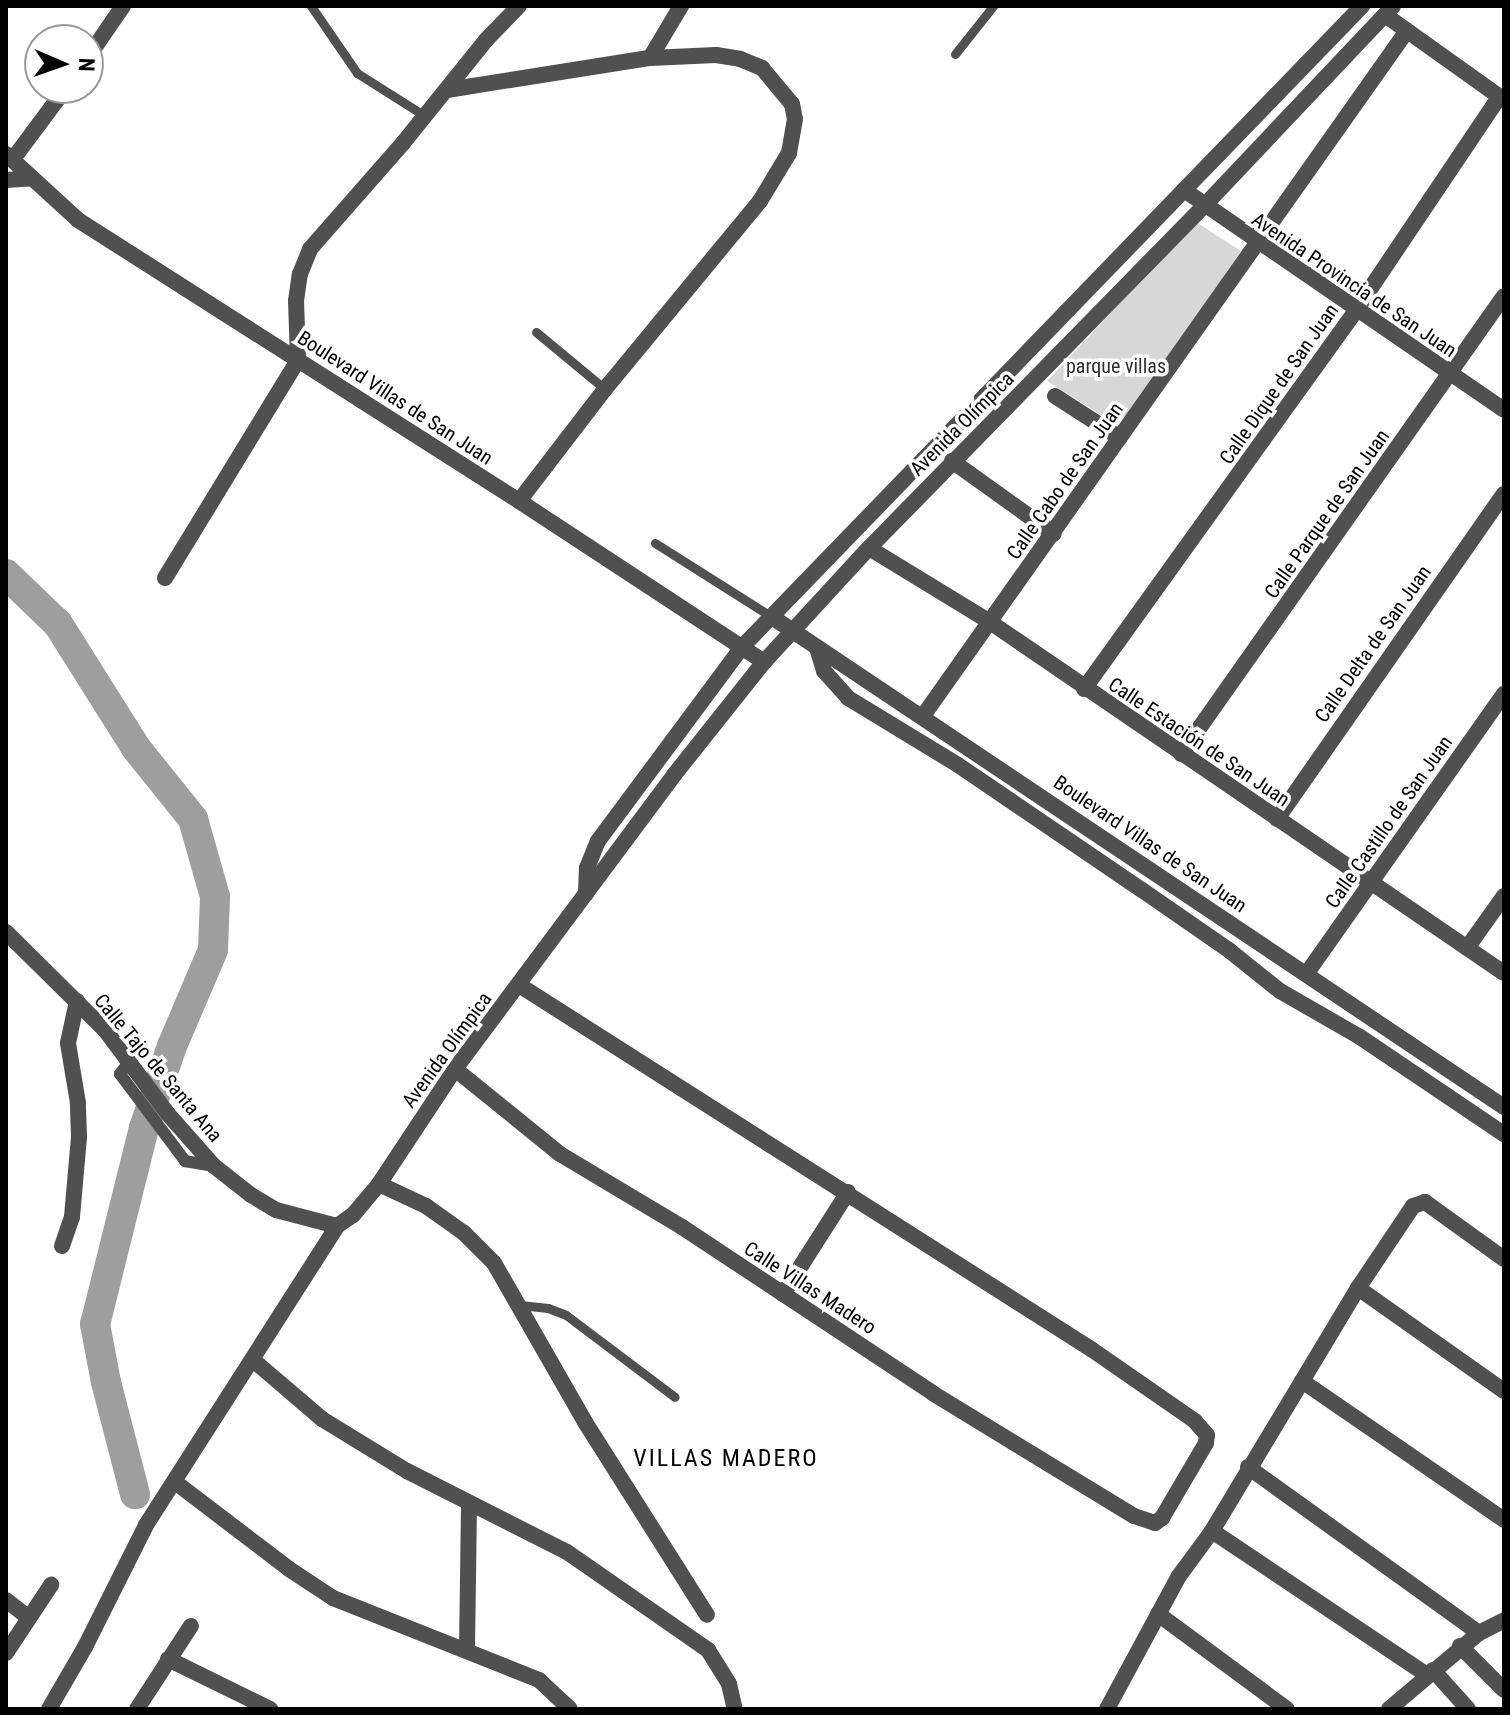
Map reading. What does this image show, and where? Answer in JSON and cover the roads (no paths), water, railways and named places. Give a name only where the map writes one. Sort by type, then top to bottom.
[{"type":"street","points":[[104,34],[123,6]]},
{"type":"street","points":[[165,578],[298,360],[296,301],[300,274],[310,249],[486,40],[519,6]]},
{"type":"street","points":[[650,58],[681,6]]},
{"type":"street","name":"Avenida Olímpica","points":[[586,894],[587,868],[598,841],[742,647],[1362,6]]},
{"type":"street","points":[[1389,10],[1406,32],[1502,99]]},
{"type":"street","name":"Avenida Olímpica","points":[[49,1709],[85,1647],[146,1525],[337,1226],[353,1215],[379,1184],[455,1069],[764,662],[952,461],[1204,206],[1389,10]]},
{"type":"street","name":"Calle Cabo de San Juan","points":[[923,716],[1406,32]]},
{"type":"street","points":[[447,90],[650,58],[716,55],[740,59],[762,68],[792,104],[794,132],[778,176],[605,389],[519,501]]},
{"type":"street","name":"Calle Dique de San Juan","points":[[1084,689],[1356,310],[1502,99]]},
{"type":"street","points":[[9,156],[53,104]]},
{"type":"street","name":"Boulevard Villas de San Juan","points":[[9,156],[78,220],[519,501],[764,662]]},
{"type":"street","points":[[6,180],[32,178]]},
{"type":"street","name":"Avenida Provincia de San Juan","points":[[1184,190],[1504,410]]},
{"type":"street","name":"Calle Parque de San Juan","points":[[1181,754],[1504,296]]},
{"type":"street","points":[[1055,396],[1120,438]]},
{"type":"street","points":[[952,461],[1054,534]]},
{"type":"street","name":"Calle Delta de San Juan","points":[[1277,819],[1504,494]]},
{"type":"street","name":"Calle Estación de San Juan","points":[[869,548],[990,622],[1504,973]]},
{"type":"street","name":"Boulevard Villas de San Juan","points":[[772,617],[1504,1107]]},
{"type":"street","points":[[817,648],[824,671],[848,698],[958,765],[1230,951],[1280,991],[1360,1037],[1504,1134]]},
{"type":"street","name":"Calle Castillo de San Juan","points":[[1307,973],[1504,694]]},
{"type":"street","points":[[1467,948],[1504,896]]},
{"type":"street","name":"Calle Tajo de Santa Ana","points":[[6,932],[77,1001],[124,1068],[214,1166],[276,1210],[337,1226]]},
{"type":"street","points":[[519,985],[848,1192],[783,1294]]},
{"type":"street","points":[[62,1246],[72,1217],[79,1137],[78,1103],[68,1043],[77,1001]]},
{"type":"street","points":[[124,1068],[185,1161],[214,1166]]},
{"type":"street","name":"Calle Villas Madero","points":[[455,1069],[560,1154],[783,1294],[934,1394],[1134,1516],[1155,1523],[1162,1518],[1201,1454],[1207,1435],[1203,1428],[1091,1349],[848,1192]]},
{"type":"street","points":[[379,1184],[426,1206],[464,1233],[494,1263],[585,1422],[707,1615]]},
{"type":"street","points":[[1107,1709],[1179,1576],[1212,1531],[1358,1288],[1418,1201],[1425,1202],[1504,1259]]},
{"type":"street","points":[[1358,1288],[1504,1391]]},
{"type":"street","points":[[253,1360],[322,1419],[469,1504],[567,1552],[708,1650],[729,1684],[735,1709]]},
{"type":"street","points":[[1302,1381],[1504,1520]]},
{"type":"street","points":[[1248,1467],[1479,1633]]},
{"type":"street","points":[[175,1482],[289,1569],[333,1598],[539,1680],[570,1709]]},
{"type":"street","points":[[467,1649],[469,1504]]},
{"type":"street","points":[[1212,1531],[1430,1673],[1468,1709]]},
{"type":"street","points":[[6,1653],[51,1585]]},
{"type":"street","points":[[6,1600],[29,1618]]},
{"type":"street","points":[[1158,1614],[1287,1709]]},
{"type":"street","points":[[1389,1709],[1460,1646],[1504,1620]]},
{"type":"street","points":[[137,1709],[191,1626]]},
{"type":"street","points":[[1460,1646],[1504,1690]]},
{"type":"street","points":[[168,1659],[266,1708]]},
{"type":"lane","points":[[311,6],[357,73],[425,116]]},
{"type":"lane","points":[[955,54],[993,6]]},
{"type":"lane","points":[[536,332],[605,389]]},
{"type":"lane","points":[[655,543],[772,617]]},
{"type":"lane","points":[[520,1305],[548,1308],[566,1315],[675,1397]]},
{"type":"waterway","points":[[6,574],[58,624],[136,748],[193,819],[215,897],[213,950],[172,1046],[144,1128],[95,1324],[106,1382],[135,1494]]},
{"type":"district","name":"VILLAS MADERO","points":[[726,1459]]},
{"type":"park label","name":"parque villas","points":[[1116,366]]}]
